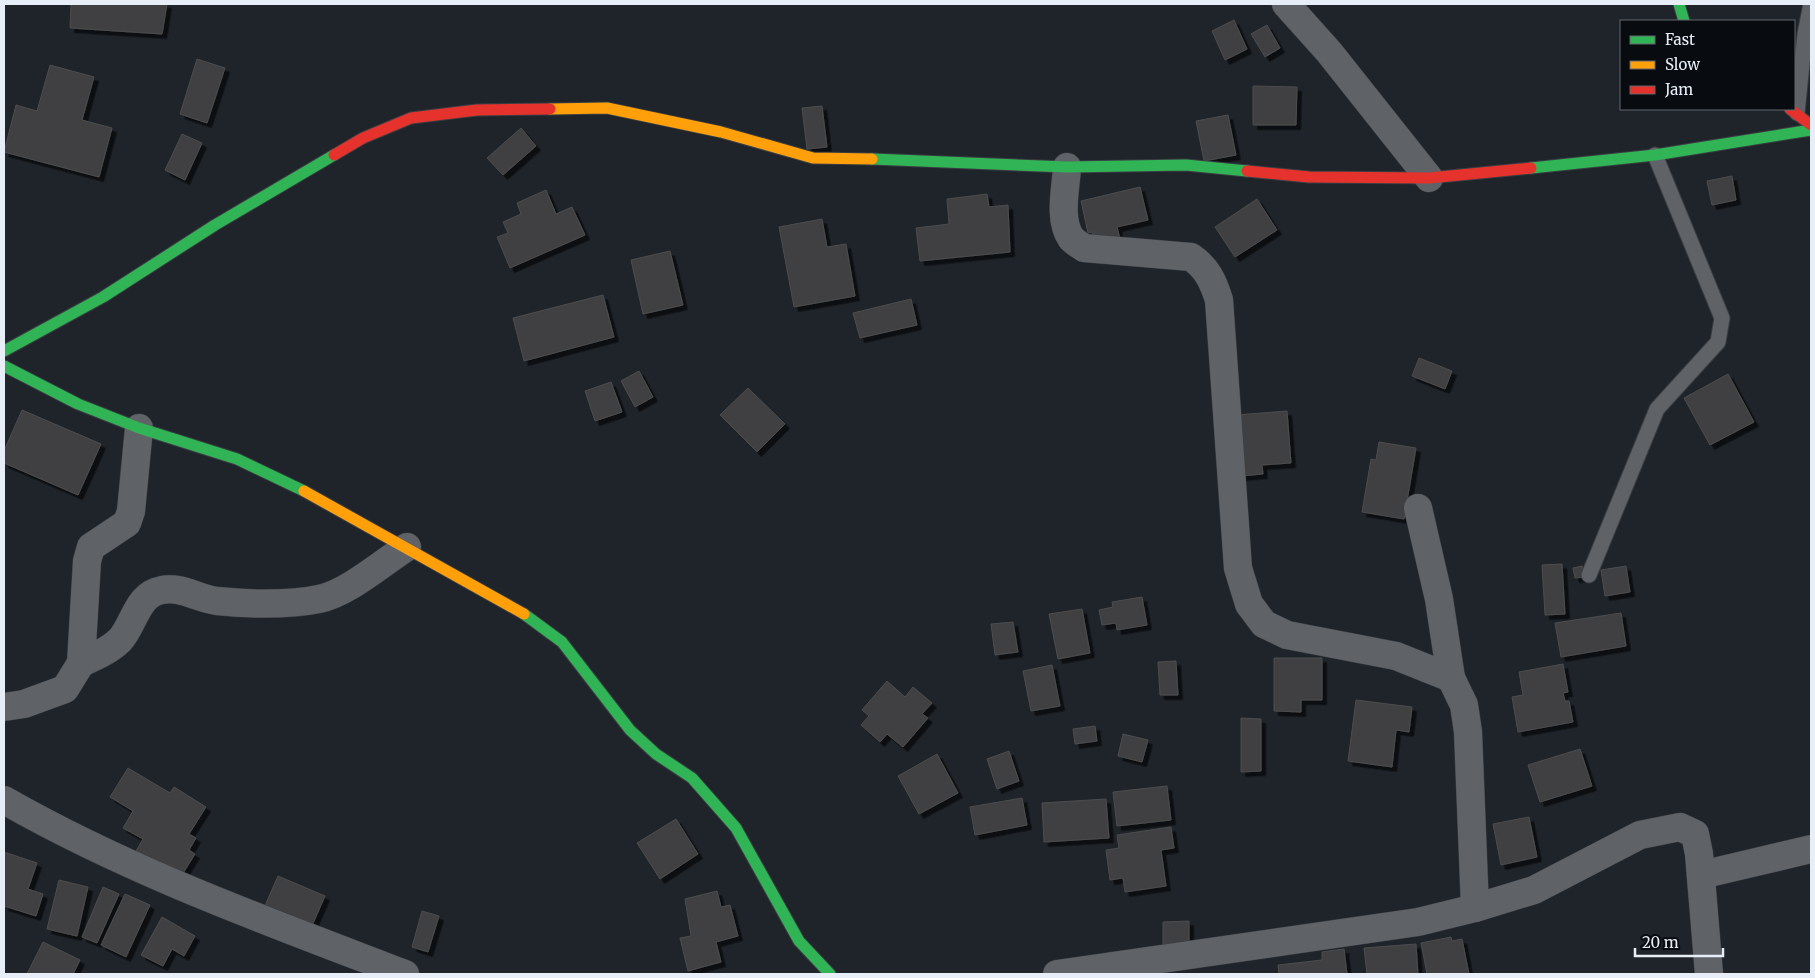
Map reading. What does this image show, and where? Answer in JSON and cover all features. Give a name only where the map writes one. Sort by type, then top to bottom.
[{"type":"street","points":[[1286,4],[1329,52],[1429,178]]},
{"type":"street","points":[[1678,4],[1684,20]]},
{"type":"street","points":[[4,351],[103,297],[215,225],[363,138],[411,118],[477,110],[607,108],[721,132],[813,158],[922,159],[1067,167],[1186,165],[1309,177],[1429,178],[1655,155],[1811,130]]},
{"type":"street","points":[[1794,111],[1811,125]]},
{"type":"street","points":[[1067,167],[1064,209],[1066,227],[1072,238],[1084,248],[1191,257],[1201,264],[1214,284],[1219,300],[1238,568],[1249,604],[1264,624],[1287,636],[1396,656],[1452,678]]},
{"type":"street","points":[[4,366],[78,404],[139,428],[237,459],[320,498],[518,609],[562,642],[630,730],[656,754],[692,778],[736,828],[799,941],[830,974]]},
{"type":"street","points":[[4,707],[24,704],[65,689],[80,663],[87,561],[91,547],[127,523],[131,511],[139,428]]},
{"type":"street","points":[[1418,508],[1439,598],[1452,678],[1464,705],[1468,732],[1475,908]]},
{"type":"street","points":[[80,663],[101,654],[120,640],[137,610],[151,594],[161,590],[175,589],[212,601],[238,603],[320,599],[348,586],[407,547]]},
{"type":"street","points":[[4,800],[55,829],[234,908],[405,974]]},
{"type":"street","points":[[1057,974],[1181,966],[1418,922],[1475,908],[1534,890],[1640,835],[1680,827],[1695,834],[1701,875],[1708,974]]},
{"type":"street","points":[[1701,875],[1811,849]]},
{"type":"lane","points":[[1795,104],[1811,4]]},
{"type":"lane","points":[[1589,575],[1657,409],[1718,342],[1722,318],[1655,155]]},
{"type":"building","points":[[71,4],[167,4],[162,34],[70,28]]},
{"type":"building","points":[[1234,20],[1247,49],[1225,60],[1212,31]]},
{"type":"building","points":[[1267,25],[1280,48],[1265,57],[1251,34]]},
{"type":"building","points":[[197,59],[225,68],[207,123],[180,114]]},
{"type":"building","points":[[50,65],[94,77],[82,120],[112,128],[99,177],[4,152],[16,105],[37,111]]},
{"type":"building","points":[[1253,86],[1297,87],[1296,125],[1253,125]]},
{"type":"building","points":[[822,106],[827,147],[807,149],[802,108]]},
{"type":"building","points":[[1228,115],[1236,155],[1204,161],[1196,121]]},
{"type":"building","points":[[521,128],[536,146],[503,175],[487,158]]},
{"type":"building","points":[[182,134],[202,143],[185,180],[165,170]]},
{"type":"building","points":[[1732,176],[1736,200],[1712,205],[1707,181]]},
{"type":"building","points":[[1140,187],[1148,220],[1117,227],[1120,239],[1095,245],[1092,232],[1088,233],[1081,201]]},
{"type":"building","points":[[546,190],[556,214],[572,207],[585,235],[510,268],[497,237],[508,233],[503,222],[521,214],[517,203]]},
{"type":"building","points":[[987,194],[989,207],[1008,205],[1010,252],[920,261],[916,228],[949,224],[947,199]]},
{"type":"building","points":[[1257,199],[1277,230],[1235,257],[1215,227]]},
{"type":"building","points":[[822,219],[827,247],[846,244],[855,296],[794,307],[779,227]]},
{"type":"building","points":[[670,251],[683,305],[643,314],[631,260]]},
{"type":"building","points":[[603,295],[614,337],[524,361],[513,318]]},
{"type":"building","points":[[911,299],[917,325],[860,338],[853,313]]},
{"type":"building","points":[[1419,358],[1452,371],[1445,389],[1412,376]]},
{"type":"building","points":[[639,371],[653,397],[635,407],[621,381]]},
{"type":"building","points":[[1728,374],[1754,422],[1710,445],[1684,398]]},
{"type":"building","points":[[611,382],[622,412],[595,421],[585,391]]},
{"type":"building","points":[[748,388],[785,424],[757,452],[720,415]]},
{"type":"building","points":[[22,410],[101,444],[78,495],[4,463],[4,451]]},
{"type":"building","points":[[1287,411],[1291,463],[1262,465],[1263,474],[1240,476],[1236,415]]},
{"type":"building","points":[[1379,442],[1416,448],[1404,519],[1362,512],[1371,459],[1376,460]]},
{"type":"building","points":[[1562,564],[1565,614],[1545,615],[1542,565]]},
{"type":"building","points":[[1582,566],[1584,577],[1575,578],[1573,568]]},
{"type":"building","points":[[1626,566],[1630,592],[1605,596],[1601,570]]},
{"type":"building","points":[[1142,597],[1147,625],[1117,630],[1116,623],[1102,625],[1099,610],[1113,607],[1112,602]]},
{"type":"building","points":[[1082,609],[1090,653],[1058,659],[1049,614]]},
{"type":"building","points":[[1621,613],[1626,646],[1561,657],[1555,623]]},
{"type":"building","points":[[1013,622],[1018,652],[995,655],[991,624]]},
{"type":"building","points":[[1274,658],[1322,658],[1322,700],[1301,700],[1301,712],[1274,711]]},
{"type":"building","points":[[1176,661],[1178,695],[1160,695],[1158,662]]},
{"type":"building","points":[[1563,664],[1568,692],[1563,693],[1565,701],[1569,701],[1573,722],[1518,732],[1512,697],[1523,695],[1519,672]]},
{"type":"building","points":[[1052,665],[1060,706],[1031,711],[1023,671]]},
{"type":"building","points":[[887,681],[905,697],[913,687],[932,703],[922,714],[928,718],[903,747],[887,734],[880,742],[861,725],[869,716],[862,710]]},
{"type":"building","points":[[1356,700],[1412,707],[1409,732],[1396,730],[1392,767],[1348,761]]},
{"type":"building","points":[[1241,718],[1261,719],[1261,771],[1241,772]]},
{"type":"building","points":[[1095,726],[1097,741],[1075,744],[1073,729]]},
{"type":"building","points":[[1123,734],[1148,740],[1142,762],[1118,756]]},
{"type":"building","points":[[1580,749],[1592,786],[1540,802],[1528,765]]},
{"type":"building","points":[[1009,751],[1019,781],[997,789],[987,759]]},
{"type":"building","points":[[937,754],[958,793],[919,814],[898,776]]},
{"type":"building","points":[[128,768],[170,793],[174,787],[206,807],[189,834],[196,838],[189,850],[195,854],[180,878],[136,851],[143,839],[123,828],[133,811],[110,797]]},
{"type":"building","points":[[1167,786],[1171,820],[1117,826],[1113,792]]},
{"type":"building","points":[[1022,798],[1027,825],[975,835],[970,807]]},
{"type":"building","points":[[1106,799],[1109,838],[1044,842],[1042,803]]},
{"type":"building","points":[[1529,817],[1537,857],[1501,865],[1493,824]]},
{"type":"building","points":[[676,819],[698,854],[660,879],[637,843]]},
{"type":"building","points":[[1171,827],[1174,848],[1161,850],[1166,886],[1125,892],[1123,878],[1110,880],[1106,850],[1119,848],[1117,835]]},
{"type":"building","points":[[4,852],[37,863],[28,889],[43,894],[36,916],[4,906]]},
{"type":"building","points":[[278,876],[325,896],[311,928],[264,908]]},
{"type":"building","points":[[59,880],[88,887],[77,936],[47,929]]},
{"type":"building","points":[[103,887],[119,894],[97,943],[82,937]]},
{"type":"building","points":[[717,891],[721,907],[730,905],[738,936],[716,942],[721,962],[688,971],[680,938],[691,936],[685,899]]},
{"type":"building","points":[[125,894],[150,905],[126,957],[101,945]]},
{"type":"building","points":[[422,911],[439,916],[428,952],[412,947]]},
{"type":"building","points":[[162,917],[195,936],[184,956],[172,949],[163,966],[141,955]]},
{"type":"building","points":[[1189,921],[1189,945],[1163,945],[1163,922]]},
{"type":"building","points":[[1451,937],[1452,941],[1462,939],[1469,974],[1427,974],[1421,943]]},
{"type":"building","points":[[43,942],[80,960],[73,974],[27,974]]},
{"type":"building","points":[[1416,944],[1418,974],[1367,974],[1364,948]]},
{"type":"building","points":[[1344,949],[1347,974],[1279,974],[1278,965],[1322,960],[1322,952]]},
{"type":"traffic: fast","points":[[1679,4],[1684,20]]},
{"type":"traffic: fast","points":[[1531,168],[1655,155],[1811,130]]},
{"type":"traffic: fast","points":[[4,351],[103,297],[215,225],[334,155]]},
{"type":"traffic: fast","points":[[872,159],[1067,167],[1186,165],[1247,171]]},
{"type":"traffic: fast","points":[[4,366],[78,404],[139,428],[237,459],[304,491]]},
{"type":"traffic: fast","points":[[524,614],[562,642],[630,730],[656,754],[692,778],[736,828],[799,941],[830,974]]},
{"type":"traffic: slow","points":[[550,109],[607,108],[721,132],[813,158],[872,159]]},
{"type":"traffic: slow","points":[[304,491],[524,614]]},
{"type":"traffic: jam","points":[[334,155],[363,138],[411,118],[477,110],[550,109]]},
{"type":"traffic: jam","points":[[1791,110],[1811,125]]},
{"type":"traffic: jam","points":[[1247,171],[1309,177],[1429,178],[1531,168]]}]
